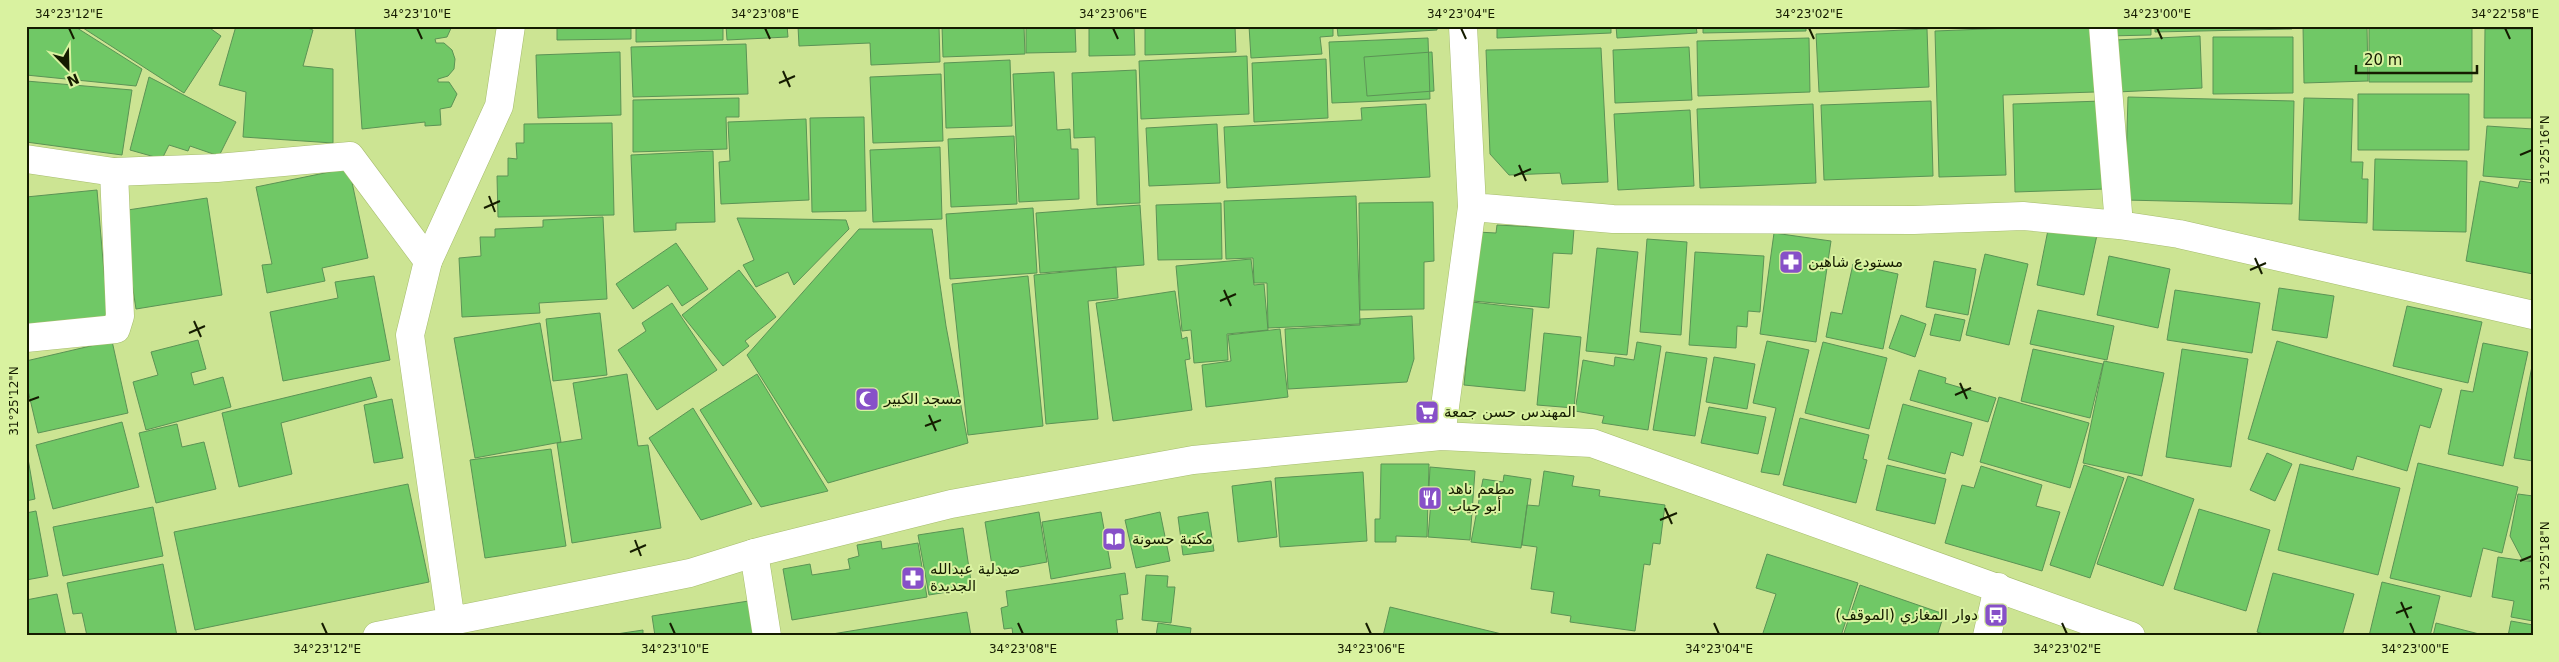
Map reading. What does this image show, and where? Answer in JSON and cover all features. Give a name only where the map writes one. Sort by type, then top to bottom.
[{"type":"street","points":[[451,622],[410,335],[428,260],[499,106],[511,26]]},
{"type":"street","points":[[1440,436],[1472,207],[1463,26]]},
{"type":"street","points":[[2103,26],[2119,225]]},
{"type":"street","points":[[26,159],[114,172],[217,168],[350,156],[428,260]]},
{"type":"street","points":[[26,338],[116,330],[120,316],[114,172]]},
{"type":"street","points":[[1472,207],[1612,219],[1914,220],[2023,216],[2119,225],[2180,234],[2533,315]]},
{"type":"street","points":[[377,636],[690,573],[754,553],[951,504],[1193,460],[1440,436],[1592,443],[2131,636]]},
{"type":"street","points":[[754,553],[767,636]]},
{"type":"street","points":[[1987,636],[1998,587]]},
{"type":"building","points":[[26,26],[74,26],[142,69],[136,86],[26,75]]},
{"type":"building","points":[[80,26],[207,26],[221,36],[184,93]]},
{"type":"building","points":[[236,26],[302,26],[313,30],[303,66],[333,69],[333,143],[243,137],[246,92],[219,85]]},
{"type":"building","points":[[355,26],[452,26],[447,37],[435,39],[436,43],[444,43],[452,50],[455,59],[454,69],[448,76],[438,79],[438,82],[449,82],[457,94],[451,107],[440,109],[441,125],[425,126],[425,122],[362,129]]},
{"type":"building","points":[[557,26],[631,26],[631,39],[557,40]]},
{"type":"building","points":[[636,26],[723,26],[723,40],[636,42]]},
{"type":"building","points":[[726,26],[787,26],[788,37],[727,40]]},
{"type":"building","points":[[798,26],[939,26],[940,62],[871,65],[870,43],[799,46]]},
{"type":"building","points":[[942,26],[1024,26],[1025,54],[943,57]]},
{"type":"building","points":[[1026,26],[1075,26],[1076,52],[1026,53]]},
{"type":"building","points":[[1089,26],[1134,26],[1135,55],[1089,56]]},
{"type":"building","points":[[1145,26],[1235,26],[1236,52],[1145,55]]},
{"type":"building","points":[[1249,26],[1333,26],[1333,36],[1320,37],[1322,54],[1251,58]]},
{"type":"building","points":[[1337,26],[1437,26],[1437,30],[1338,36]]},
{"type":"building","points":[[1497,26],[1611,26],[1611,33],[1497,38]]},
{"type":"building","points":[[1616,26],[1696,26],[1697,33],[1617,38]]},
{"type":"building","points":[[1703,26],[1806,26],[1806,31],[1703,33]]},
{"type":"building","points":[[2093,26],[2095,92],[2003,95],[2006,175],[1939,177],[1935,31]]},
{"type":"building","points":[[2108,26],[2151,26],[2151,35],[2108,36]]},
{"type":"building","points":[[2155,26],[2292,26],[2292,29],[2155,32]]},
{"type":"building","points":[[2303,26],[2367,26],[2368,81],[2304,83]]},
{"type":"building","points":[[2369,26],[2472,26],[2472,82],[2369,82]]},
{"type":"building","points":[[1927,29],[1929,87],[1819,92],[1816,34]]},
{"type":"building","points":[[2485,29],[2533,29],[2533,118],[2484,118]]},
{"type":"building","points":[[2200,36],[2202,88],[2117,92],[2115,40]]},
{"type":"building","points":[[2213,37],[2293,37],[2293,93],[2213,94]]},
{"type":"building","points":[[1428,38],[1430,99],[1332,103],[1329,42]]},
{"type":"building","points":[[1809,38],[1810,92],[1698,96],[1697,41]]},
{"type":"building","points":[[746,44],[748,94],[633,97],[631,47]]},
{"type":"building","points":[[1689,47],[1692,100],[1615,103],[1613,50]]},
{"type":"building","points":[[1601,48],[1608,182],[1562,184],[1560,173],[1509,175],[1490,154],[1486,50]]},
{"type":"building","points":[[620,52],[621,115],[538,118],[536,55]]},
{"type":"building","points":[[1432,52],[1434,91],[1367,96],[1364,57]]},
{"type":"building","points":[[1247,56],[1249,114],[1141,119],[1139,61]]},
{"type":"building","points":[[1326,59],[1328,118],[1254,122],[1252,63]]},
{"type":"building","points":[[1010,60],[1012,126],[946,128],[944,63]]},
{"type":"building","points":[[1136,70],[1140,203],[1097,205],[1095,137],[1074,138],[1072,73]]},
{"type":"building","points":[[1054,72],[1057,130],[1070,129],[1071,149],[1078,149],[1079,199],[1019,202],[1013,74]]},
{"type":"building","points":[[941,74],[943,141],[873,143],[870,77]]},
{"type":"building","points":[[149,77],[236,122],[219,156],[190,146],[188,151],[169,145],[162,159],[130,150]]},
{"type":"building","points":[[26,81],[132,90],[122,155],[26,142]]},
{"type":"building","points":[[2358,94],[2469,94],[2469,150],[2358,150]]},
{"type":"building","points":[[2128,97],[2294,101],[2292,204],[2125,200]]},
{"type":"building","points":[[739,98],[739,117],[726,117],[727,149],[633,152],[633,100]]},
{"type":"building","points":[[2304,98],[2353,99],[2351,162],[2363,162],[2362,179],[2368,179],[2367,223],[2299,220]]},
{"type":"building","points":[[1931,101],[1933,176],[1824,180],[1821,105]]},
{"type":"building","points":[[2102,101],[2105,189],[2015,192],[2013,104]]},
{"type":"building","points":[[1426,104],[1430,177],[1227,188],[1224,127],[1362,120],[1361,108]]},
{"type":"building","points":[[1813,104],[1816,183],[1700,188],[1697,109]]},
{"type":"building","points":[[1690,110],[1694,186],[1618,190],[1614,114]]},
{"type":"building","points":[[864,117],[866,211],[812,212],[810,118]]},
{"type":"building","points":[[806,119],[809,200],[721,204],[719,162],[730,161],[728,122]]},
{"type":"building","points":[[612,123],[614,215],[498,217],[497,176],[508,176],[508,158],[517,159],[516,143],[524,143],[524,124]]},
{"type":"building","points":[[1217,124],[1220,183],[1149,186],[1146,128]]},
{"type":"building","points":[[2487,126],[2533,129],[2533,180],[2483,176]]},
{"type":"building","points":[[1014,136],[1017,204],[951,207],[948,139]]},
{"type":"building","points":[[940,147],[942,219],[873,222],[870,150]]},
{"type":"building","points":[[713,151],[715,222],[676,223],[676,230],[634,232],[631,155]]},
{"type":"building","points":[[2375,159],[2467,161],[2466,232],[2373,230]]},
{"type":"building","points":[[349,168],[368,258],[322,268],[325,281],[267,293],[262,265],[272,264],[256,187]]},
{"type":"building","points":[[2480,181],[2518,188],[2520,181],[2533,183],[2533,274],[2466,261]]},
{"type":"building","points":[[97,190],[108,319],[26,327],[26,197]]},
{"type":"building","points":[[1356,196],[1360,324],[1268,328],[1267,283],[1254,283],[1253,258],[1226,259],[1224,201]]},
{"type":"building","points":[[207,198],[222,295],[136,309],[121,211]]},
{"type":"building","points":[[1433,202],[1434,261],[1424,262],[1424,309],[1360,310],[1359,203]]},
{"type":"building","points":[[1221,203],[1222,259],[1158,260],[1156,205]]},
{"type":"building","points":[[1140,205],[1144,265],[1040,273],[1036,213]]},
{"type":"building","points":[[1033,208],[1037,273],[950,279],[946,214]]},
{"type":"building","points":[[603,217],[607,299],[539,303],[540,313],[462,317],[459,258],[481,256],[480,237],[495,237],[495,229],[543,227],[543,220]]},
{"type":"building","points":[[737,218],[846,220],[849,229],[794,285],[788,272],[756,287],[743,265],[754,260]]},
{"type":"building","points":[[1497,225],[1574,229],[1572,254],[1553,253],[1549,308],[1473,301],[1477,232],[1496,233]]},
{"type":"building","points":[[2049,225],[2097,235],[2084,295],[2037,285]]},
{"type":"building","name":"مسجد الكبير","points":[[859,229],[932,229],[946,326],[968,443],[828,483],[747,355]]},
{"type":"building","points":[[1774,233],[1831,241],[1816,342],[1760,334]]},
{"type":"building","points":[[1647,239],[1687,242],[1681,335],[1640,332]]},
{"type":"building","points":[[676,243],[708,289],[682,306],[668,285],[633,309],[616,284]]},
{"type":"building","points":[[1597,248],[1638,252],[1627,355],[1586,351]]},
{"type":"building","points":[[1695,252],[1764,256],[1760,312],[1748,311],[1747,327],[1737,326],[1736,348],[1689,345]]},
{"type":"building","points":[[1985,254],[2028,264],[2009,345],[1966,335]]},
{"type":"building","points":[[2109,256],[2170,269],[2158,328],[2097,315]]},
{"type":"building","points":[[1251,259],[1254,285],[1264,284],[1268,330],[1227,334],[1228,360],[1194,363],[1191,330],[1182,331],[1176,266]]},
{"type":"building","points":[[1934,261],[1976,269],[1968,315],[1926,307]]},
{"type":"building","points":[[1853,264],[1898,274],[1883,349],[1826,337],[1831,312],[1842,314]]},
{"type":"building","points":[[1116,267],[1118,298],[1088,301],[1098,419],[1046,424],[1034,275]]},
{"type":"building","points":[[739,270],[776,317],[745,341],[749,346],[723,366],[682,315]]},
{"type":"building","points":[[374,276],[390,360],[283,381],[270,312],[338,298],[335,282]]},
{"type":"building","points":[[1028,276],[1043,426],[968,435],[952,284]]},
{"type":"building","points":[[2279,288],[2334,296],[2327,338],[2272,330]]},
{"type":"building","points":[[2175,290],[2260,303],[2252,353],[2167,340]]},
{"type":"building","points":[[1175,291],[1182,339],[1187,337],[1190,359],[1185,360],[1192,410],[1113,421],[1096,303]]},
{"type":"building","points":[[1472,302],[1533,309],[1525,391],[1464,385]]},
{"type":"building","points":[[672,303],[717,370],[657,410],[618,350],[646,331],[642,323]]},
{"type":"building","points":[[2407,306],[2482,322],[2468,383],[2393,366]]},
{"type":"building","points":[[2038,310],[2114,326],[2107,360],[2030,344]]},
{"type":"building","points":[[600,313],[607,375],[553,381],[546,319]]},
{"type":"building","points":[[1935,314],[1965,320],[1960,341],[1930,335]]},
{"type":"building","points":[[1901,315],[1926,324],[1915,357],[1889,348]]},
{"type":"building","points":[[1412,316],[1414,359],[1407,382],[1288,389],[1285,329],[1360,325],[1360,319]]},
{"type":"building","points":[[540,323],[561,442],[475,458],[454,338]]},
{"type":"building","points":[[1280,329],[1288,397],[1206,407],[1202,365],[1231,361],[1228,335]]},
{"type":"building","points":[[1544,333],[1581,337],[1574,408],[1537,405]]},
{"type":"building","points":[[198,340],[206,369],[191,373],[194,385],[223,377],[231,407],[146,430],[133,382],[158,375],[151,352]]},
{"type":"building","points":[[112,341],[128,413],[38,433],[26,382],[26,361]]},
{"type":"building","points":[[1767,341],[1809,350],[1779,475],[1761,472],[1776,408],[1753,403]]},
{"type":"building","points":[[2277,341],[2442,389],[2430,428],[2420,425],[2407,471],[2357,456],[2353,470],[2248,439]]},
{"type":"building","points":[[1637,342],[1661,346],[1648,430],[1602,423],[1604,416],[1575,411],[1583,360],[1614,366],[1615,357],[1634,360]]},
{"type":"building","points":[[1823,342],[1887,358],[1869,429],[1805,413]]},
{"type":"building","points":[[2483,343],[2528,352],[2503,466],[2448,454],[2461,390],[2473,392]]},
{"type":"building","points":[[2033,349],[2103,364],[2090,418],[2021,401]]},
{"type":"building","points":[[2182,349],[2248,359],[2231,467],[2166,457]]},
{"type":"building","points":[[1666,352],[1707,358],[1695,436],[1653,430]]},
{"type":"building","points":[[1714,357],[1755,364],[1747,409],[1706,402]]},
{"type":"building","points":[[2104,361],[2164,373],[2142,476],[2083,463]]},
{"type":"building","points":[[2533,361],[2533,461],[2514,458]]},
{"type":"building","points":[[1919,370],[1946,378],[1945,383],[1996,398],[1988,422],[1910,400]]},
{"type":"building","points":[[627,374],[638,446],[648,445],[661,528],[572,543],[557,443],[582,439],[573,383]]},
{"type":"building","points":[[757,374],[828,491],[761,507],[700,410]]},
{"type":"building","points":[[371,377],[377,397],[281,423],[292,474],[239,487],[222,413]]},
{"type":"building","points":[[1999,397],[2089,423],[2070,488],[1980,462]]},
{"type":"building","points":[[392,399],[403,458],[374,463],[364,405]]},
{"type":"building","points":[[1903,404],[1972,423],[1963,456],[1951,452],[1945,474],[1888,459]]},
{"type":"building","points":[[1709,407],[1766,417],[1758,454],[1701,443]]},
{"type":"building","points":[[693,408],[752,504],[701,520],[649,438]]},
{"type":"building","points":[[1800,418],[1869,435],[1863,459],[1867,460],[1856,503],[1783,485]]},
{"type":"building","points":[[122,422],[139,487],[53,509],[36,445]]},
{"type":"building","points":[[177,424],[182,447],[204,442],[216,489],[156,503],[139,433]]},
{"type":"building","points":[[26,447],[35,499],[26,501]]},
{"type":"building","points":[[551,449],[566,546],[485,558],[470,460]]},
{"type":"building","points":[[2267,453],[2292,464],[2275,501],[2250,490]]},
{"type":"building","points":[[2418,463],[2518,487],[2502,553],[2483,548],[2471,597],[2390,578]]},
{"type":"building","points":[[1381,464],[1429,464],[1427,537],[1396,536],[1396,542],[1375,542],[1375,519],[1380,519]]},
{"type":"building","points":[[2300,464],[2400,488],[2378,575],[2278,550]]},
{"type":"building","points":[[1887,465],[1946,479],[1935,524],[1876,510]]},
{"type":"building","points":[[2084,465],[2124,478],[2090,578],[2050,565]]},
{"type":"building","points":[[1981,466],[2042,485],[2036,506],[2060,512],[2042,571],[1945,543],[1962,485],[1974,488]]},
{"type":"building","points":[[1430,467],[1475,471],[1470,540],[1428,537],[1432,489],[1429,488]]},
{"type":"building","points":[[1544,471],[1574,476],[1572,486],[1600,490],[1599,496],[1665,505],[1660,544],[1653,543],[1650,565],[1644,564],[1635,631],[1570,622],[1571,616],[1551,613],[1554,592],[1531,589],[1537,547],[1522,545],[1527,505],[1539,506]]},
{"type":"building","points":[[1363,472],[1367,541],[1280,547],[1275,478]]},
{"type":"building","points":[[1504,475],[1531,479],[1521,548],[1471,542],[1483,479],[1503,482]]},
{"type":"building","points":[[2128,476],[2194,499],[2163,586],[2097,564]]},
{"type":"building","points":[[1271,481],[1277,537],[1238,542],[1232,486]]},
{"type":"building","points":[[408,484],[429,582],[195,630],[174,532]]},
{"type":"building","points":[[2518,494],[2533,496],[2533,561],[2522,559],[2510,536]]},
{"type":"building","points":[[153,507],[163,556],[63,576],[53,527]]},
{"type":"building","points":[[2199,509],[2270,530],[2246,611],[2174,589]]},
{"type":"building","points":[[36,511],[48,576],[26,580],[26,513]]},
{"type":"building","points":[[1039,512],[1047,562],[993,572],[985,522]]},
{"type":"building","points":[[1101,512],[1111,568],[1051,579],[1042,522]]},
{"type":"building","points":[[1160,512],[1170,561],[1136,568],[1125,520]]},
{"type":"building","points":[[1208,512],[1214,551],[1183,555],[1178,517]]},
{"type":"building","points":[[963,528],[972,588],[929,595],[918,535]]},
{"type":"building","points":[[881,541],[882,549],[918,543],[927,597],[792,620],[783,569],[810,564],[812,575],[850,569],[848,559],[859,556],[857,545]]},
{"type":"building","points":[[1767,554],[1858,583],[1841,636],[1762,636],[1776,594],[1756,588]]},
{"type":"building","points":[[2498,557],[2533,562],[2533,621],[2511,617],[2514,601],[2492,597]]},
{"type":"building","points":[[163,564],[177,636],[87,636],[82,613],[73,614],[67,583]]},
{"type":"building","points":[[1125,573],[1128,594],[1120,595],[1123,619],[1116,620],[1118,636],[1013,636],[1012,628],[1004,629],[1001,608],[1008,606],[1006,591]]},
{"type":"building","points":[[2273,573],[2354,594],[2342,636],[2270,636],[2257,632]]},
{"type":"building","points":[[1146,575],[1168,576],[1167,587],[1175,587],[1171,623],[1142,620]]},
{"type":"building","points":[[2382,582],[2440,596],[2430,636],[2369,636]]},
{"type":"building","points":[[1860,585],[1944,614],[1937,636],[1843,636]]},
{"type":"building","points":[[57,594],[66,636],[26,636],[26,600]]},
{"type":"building","points":[[755,600],[760,636],[655,636],[652,616]]},
{"type":"building","points":[[1390,607],[1510,636],[1383,636]]},
{"type":"building","points":[[967,612],[971,636],[826,636],[826,635]]},
{"type":"building","points":[[2511,621],[2533,625],[2533,636],[2508,636]]},
{"type":"building","points":[[1158,623],[1191,628],[1190,636],[1156,636]]},
{"type":"building","points":[[2436,623],[2487,636],[2433,636]]},
{"type":"building","points":[[643,630],[643,636],[603,636]]},
{"type":"place","name":"مستودع شاهين","points":[[1791,262]]},
{"type":"place","name":"مسجد الكبير","points":[[867,399]]},
{"type":"place","name":"المهندس حسن جمعة","points":[[1427,412]]},
{"type":"place","name":"مطعم ناهد أبو جياب","points":[[1430,498]]},
{"type":"place","name":"مكتبة حسونة","points":[[1114,539]]},
{"type":"place","name":"صيدلية عبدالله الجديدة","points":[[913,578]]},
{"type":"place","name":"دوار المغازي (الموقف)","points":[[1996,615]]}]
